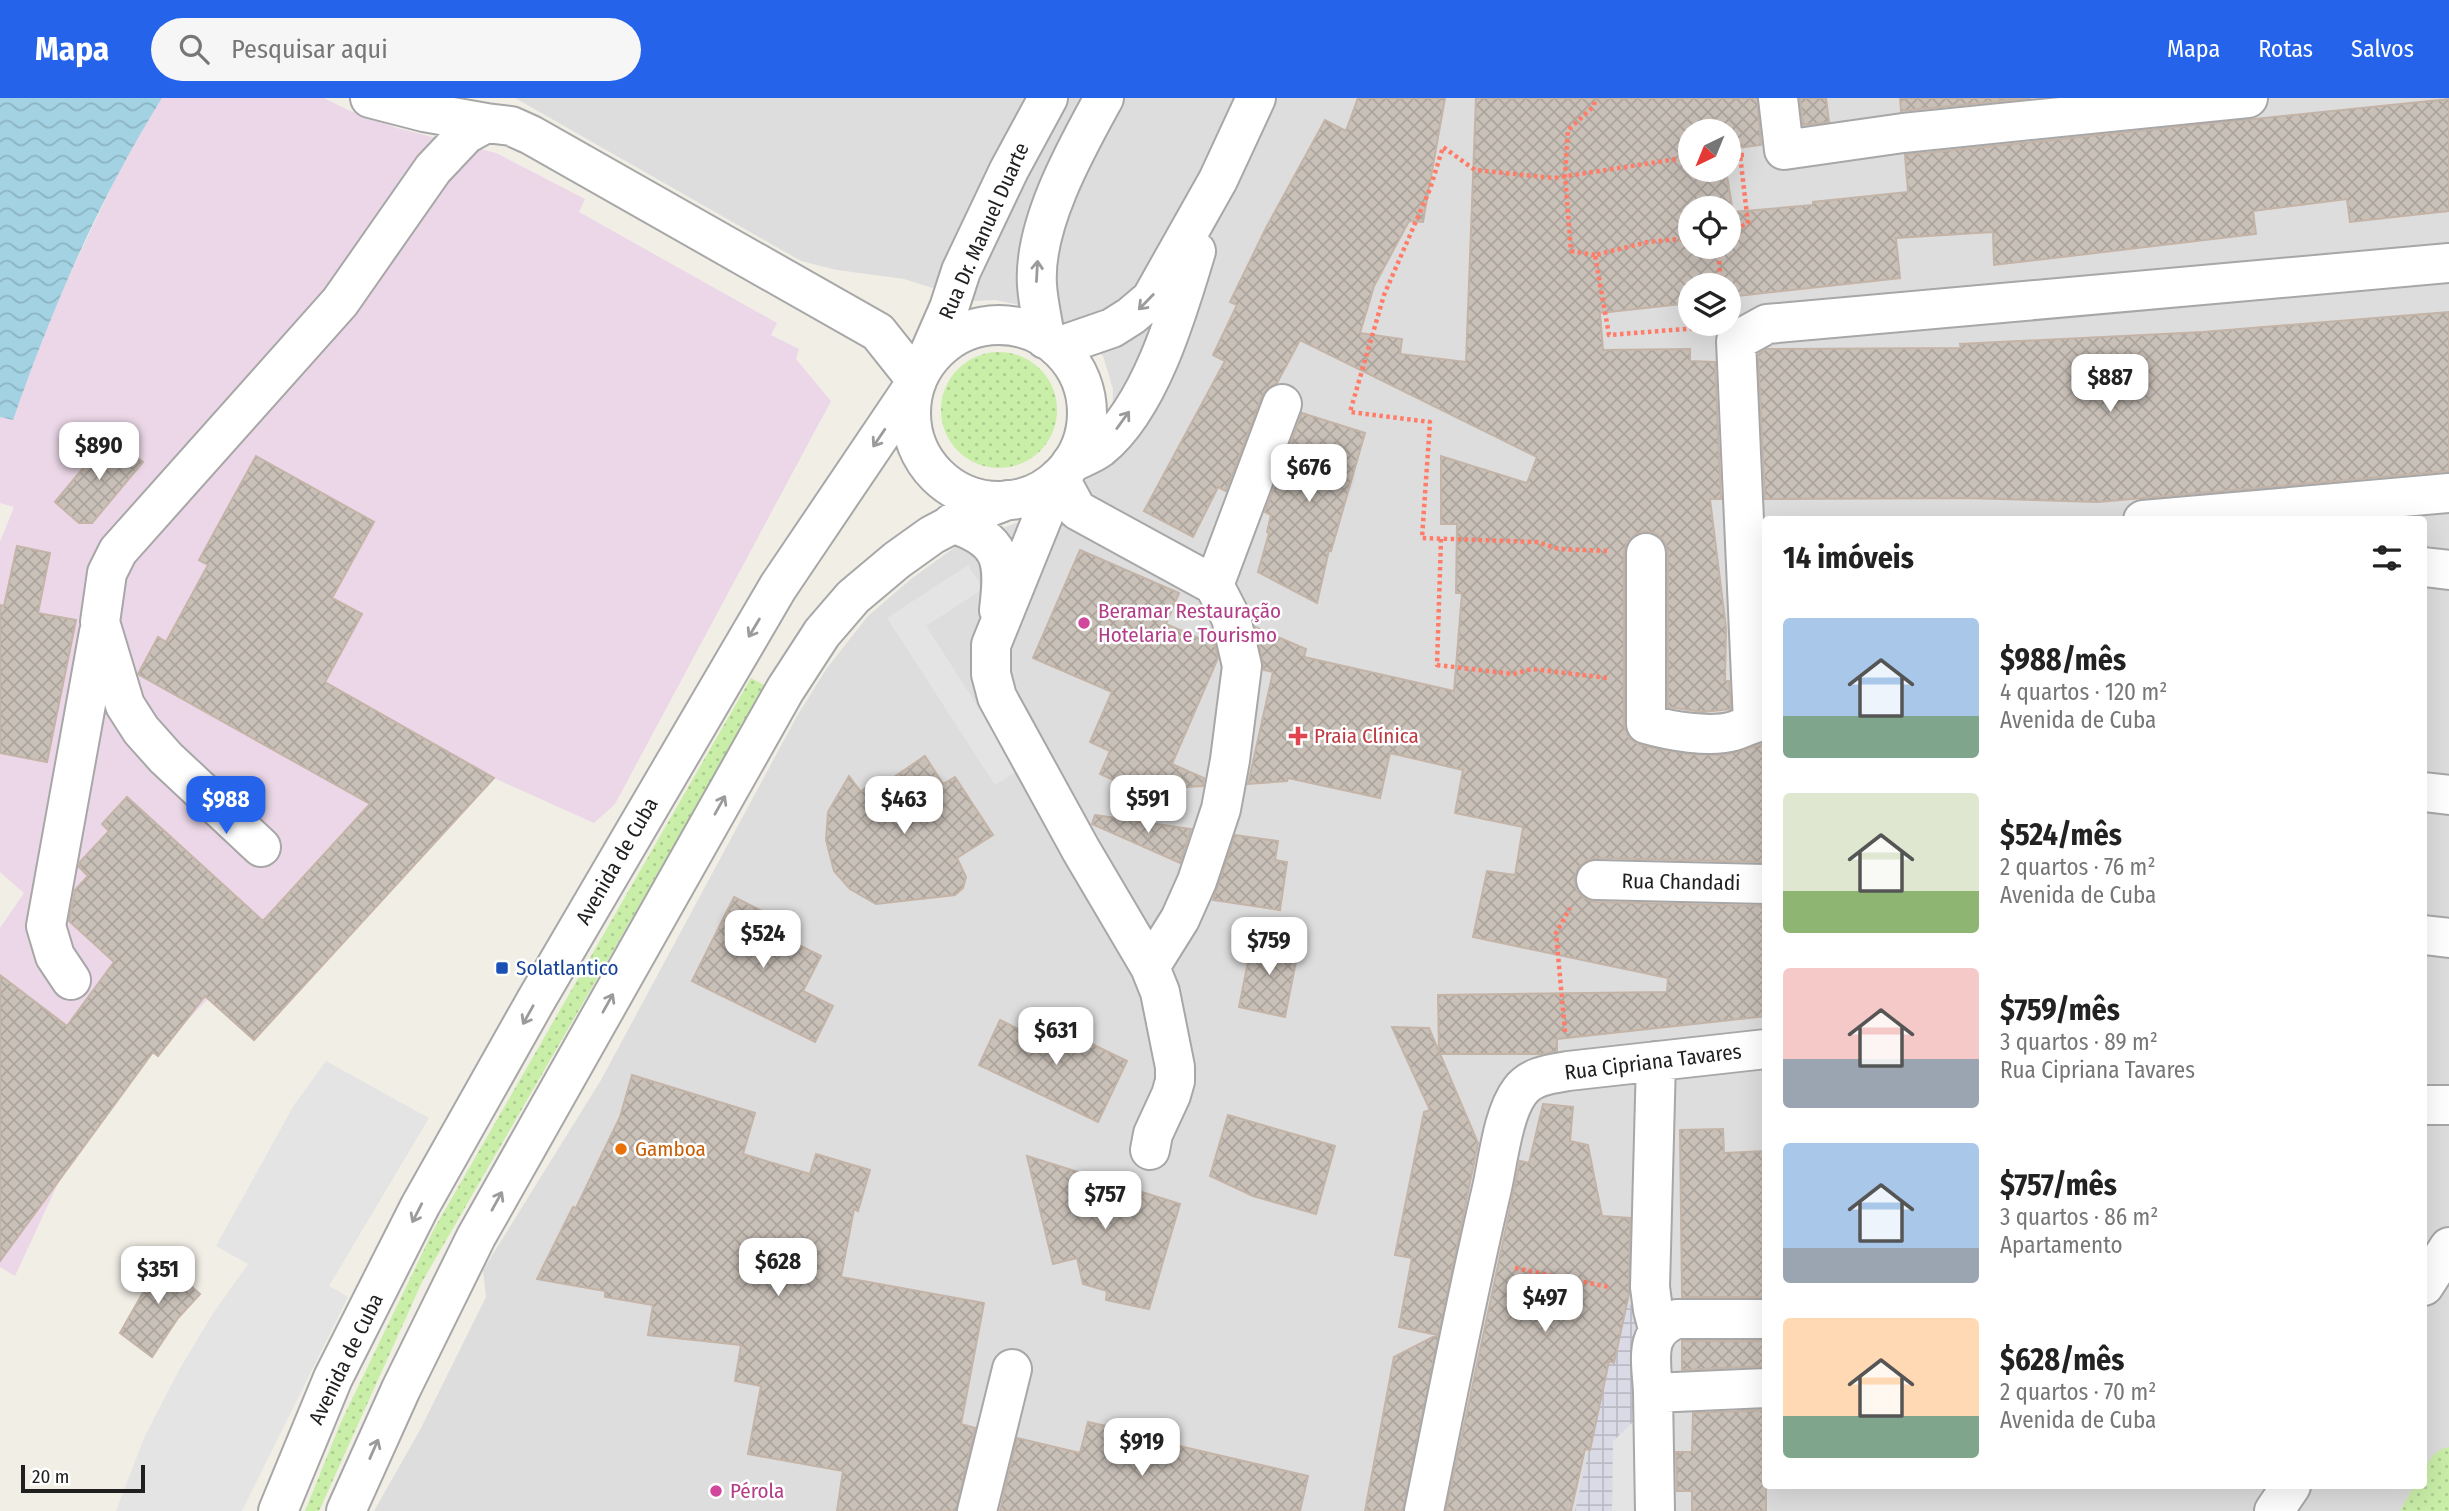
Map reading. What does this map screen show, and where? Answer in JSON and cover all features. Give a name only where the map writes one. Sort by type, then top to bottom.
[{"type":"street","points":[[370,98],[424,112],[511,126],[531,135],[878,332],[920,373]]},
{"type":"street","name":"Rua Dr. Manuel Duarte","points":[[920,373],[949,308],[961,271],[1009,170],[1048,98]]},
{"type":"street","points":[[1051,343],[1037,285],[1038,256],[1049,214],[1063,180],[1104,98]]},
{"type":"street","points":[[1051,343],[1112,328],[1150,299],[1217,180],[1256,98]]},
{"type":"street","points":[[1779,98],[1784,150],[1917,132],[2248,98]]},
{"type":"street","points":[[71,980],[55,956],[46,926],[107,573],[118,551],[340,302],[433,169],[466,134],[486,123]]},
{"type":"street","points":[[346,1511],[401,1389],[476,1237],[785,690],[822,633],[853,597],[897,560],[952,523],[1043,489],[1065,470],[1100,448],[1117,430],[1150,380],[1184,293],[1217,180]]},
{"type":"street","points":[[1646,553],[1646,724],[1688,733],[1732,732],[1760,722],[1756,522],[1736,341],[1767,324],[2449,263]]},
{"type":"street","points":[[1008,500],[980,498],[950,486],[928,464],[915,438],[912,424],[912,403],[920,373],[947,342],[984,326],[1016,327],[1051,343],[1074,367],[1083,387],[1086,402],[1085,429],[991,645],[990,674],[997,697],[1081,850],[1150,967],[1160,992],[1175,1067],[1171,1095],[1153,1134],[1150,1150]]},
{"type":"street","name":"Avenida de Cuba","points":[[278,1511],[334,1378],[420,1206],[778,587],[920,373]]},
{"type":"street","points":[[1214,585],[1282,404]]},
{"type":"street","points":[[1065,470],[1077,510],[1214,585],[1231,618],[1242,666],[1221,809],[1197,881],[1180,919],[1150,967]]},
{"type":"street","points":[[2188,516],[2449,493]]},
{"type":"street","points":[[952,523],[982,535],[994,548],[1001,565],[1002,581],[998,627]]},
{"type":"street","points":[[2427,567],[2449,569]]},
{"type":"street","points":[[100,622],[125,705],[141,730],[166,758],[261,847]]},
{"type":"street","points":[[2427,792],[2449,795]]},
{"type":"street","name":"Rua Chandadi","points":[[1596,880],[1762,884]]},
{"type":"street","points":[[2427,935],[2449,938]]},
{"type":"street","name":"Rua Cipriana Tavares","points":[[1554,1074],[1762,1049]]},
{"type":"street","points":[[1655,1511],[1652,1169],[1656,1061]]},
{"type":"street","points":[[1424,1511],[1475,1259],[1513,1103],[1519,1091],[1528,1083],[1554,1074]]},
{"type":"street","points":[[2427,1105],[2449,1105]]},
{"type":"street","points":[[2427,1281],[2449,1247]]},
{"type":"street","points":[[1655,1312],[1677,1320],[1762,1319]]},
{"type":"street","points":[[977,1511],[1012,1369]]},
{"type":"street","points":[[1653,1393],[1762,1388]]},
{"type":"street","points":[[2274,1511],[2289,1489]]},
{"type":"path","points":[[1595,98],[1594,106],[1569,130],[1565,175],[1572,251],[1595,255],[1648,242],[1678,239]]},
{"type":"path","points":[[1646,553],[1559,549],[1537,542],[1422,538],[1430,422],[1350,412],[1384,295],[1430,189],[1443,147],[1475,170],[1554,178],[1678,160]]},
{"type":"path","points":[[1741,155],[1784,150]]},
{"type":"path","points":[[1741,164],[1748,223],[1741,227]]},
{"type":"path","points":[[1595,255],[1609,335],[1678,330]]},
{"type":"path","points":[[1441,539],[1437,664],[1513,674],[1532,670],[1647,682]]},
{"type":"path","points":[[1554,1074],[1556,933],[1567,912],[1596,880]]},
{"type":"path","points":[[1475,1259],[1655,1312]]},
{"type":"shaded area","points":[[162,98],[324,98],[397,128],[496,153],[585,199],[579,212],[777,323],[771,335],[799,349],[796,359],[831,401],[615,804],[594,823],[494,778],[254,1040],[208,999],[178,1030],[158,1056],[153,1052],[150,1055],[60,1179],[15,1276],[0,1267],[0,928],[24,893],[0,872],[0,542],[14,507],[0,503],[0,417],[12,420],[56,303],[128,153]]},
{"type":"shaded area","points":[[515,98],[2449,98],[2449,1511],[374,1511],[420,1430],[486,1297],[483,1270],[601,1080],[797,716],[827,668],[868,616],[911,579],[958,545],[1063,505],[1087,472],[1112,416],[1113,389],[1103,356],[1072,330],[1054,319],[1015,304],[995,300],[974,301],[904,279],[837,270],[801,261]]},
{"type":"shaded area","points":[[968,565],[983,589],[926,626],[1019,770],[995,785],[887,618]]},
{"type":"shaded area","points":[[326,1061],[429,1118],[329,1286],[348,1297],[242,1511],[116,1511],[144,1438],[179,1370],[212,1315],[248,1264],[216,1246],[294,1105]]},
{"type":"shaded area","points":[[1627,1301],[1640,1315],[1641,1414],[1613,1441],[1612,1511],[1575,1511],[1609,1361],[1615,1362]]},
{"type":"shaded area","points":[[1641,1414],[1643,1511],[1612,1511],[1613,1441]]},
{"type":"green space","points":[[999,352],[1021,356],[1040,369],[1053,388],[1057,410],[1053,432],[1040,451],[1021,464],[999,468],[977,464],[958,451],[945,432],[941,410],[945,388],[958,369],[977,356]]},
{"type":"green space","points":[[751,678],[766,686],[422,1282],[319,1511],[305,1511],[341,1422],[434,1229]]},
{"type":"green space","points":[[2449,1447],[2449,1511],[2400,1511],[2412,1489],[2427,1489],[2429,1461],[2442,1449]]},
{"type":"water","points":[[0,98],[162,98],[118,175],[78,255],[13,420],[0,417]]},
{"type":"building","points":[[1358,98],[1445,98],[1423,222],[1409,221],[1374,286],[1360,333],[1402,339],[1400,354],[1466,362],[1476,98],[1757,98],[1761,145],[1741,148],[1741,119],[1678,119],[1678,182],[1728,182],[1730,196],[1678,196],[1678,259],[1741,259],[1741,211],[1908,192],[1905,155],[2449,99],[2449,211],[2350,222],[2347,199],[2253,211],[2256,234],[1994,265],[1993,232],[1896,238],[1900,278],[1741,296],[1741,273],[1678,273],[1678,304],[1600,313],[1603,350],[1690,349],[1690,361],[1715,362],[1721,499],[1710,499],[1726,628],[1725,681],[1729,681],[1731,709],[1703,712],[1668,707],[1668,552],[1665,543],[1657,534],[1645,531],[1636,534],[1627,542],[1624,553],[1624,725],[1629,738],[1640,745],[1687,754],[1726,755],[1762,744],[1762,862],[1597,858],[1586,861],[1578,868],[1574,880],[1577,891],[1584,898],[1595,902],[1762,906],[1762,1016],[1557,1039],[1557,1051],[1542,1054],[1440,1054],[1478,1143],[1403,1511],[1365,1511],[1394,1357],[1437,1335],[1399,1327],[1412,1258],[1395,1255],[1424,1112],[1430,1110],[1392,1027],[1429,1028],[1439,1052],[1438,995],[1667,992],[1668,978],[1473,937],[1487,871],[1515,875],[1523,827],[1455,813],[1463,770],[1390,753],[1380,798],[1288,778],[1287,781],[1248,784],[1273,672],[1264,670],[1255,627],[1306,649],[1304,657],[1454,691],[1462,593],[1456,593],[1457,524],[1441,524],[1441,456],[1527,483],[1537,457],[1300,340],[1277,383],[1268,388],[1262,396],[1226,491],[1218,487],[1193,537],[1144,511],[1225,361],[1213,355],[1237,305],[1230,302],[1266,228],[1325,120],[1346,131]]},
{"type":"building","points":[[1800,98],[1826,98],[1829,122],[1803,125]]},
{"type":"building","points":[[1900,98],[2031,98],[1901,111]]},
{"type":"building","points":[[2449,312],[2449,471],[2098,502],[1967,498],[1765,499],[1758,354],[1766,349],[1961,348],[1960,344],[2203,332]]},
{"type":"building","points":[[1302,413],[1365,433],[1331,551],[1329,550],[1317,603],[1258,572],[1269,533],[1271,515],[1265,512]]},
{"type":"building","points":[[110,436],[143,462],[92,523],[79,523],[55,502]]},
{"type":"building","points":[[256,456],[374,522],[332,598],[362,614],[325,682],[494,778],[254,1040],[205,996],[158,1056],[153,1052],[0,1261],[0,975],[67,1026],[114,962],[69,921],[75,890],[88,876],[79,867],[80,862],[109,831],[102,824],[127,797],[263,921],[370,804],[138,674],[158,637],[166,642],[208,565],[199,560]]},
{"type":"building","points":[[17,546],[50,553],[38,613],[76,620],[47,762],[0,753],[0,605],[4,606]]},
{"type":"building","points":[[1080,550],[1179,593],[1166,624],[1215,645],[1218,658],[1172,764],[1204,778],[1203,786],[1136,790],[1100,774],[1110,751],[1090,742],[1112,692],[1033,658]]},
{"type":"building","points":[[925,756],[943,784],[955,777],[993,835],[957,858],[966,877],[963,888],[955,895],[876,904],[850,889],[834,871],[826,840],[828,812],[849,776],[861,792],[865,788],[869,794]]},
{"type":"building","points":[[1095,815],[1191,829],[1180,863],[1092,824]]},
{"type":"building","points":[[1235,835],[1278,841],[1275,860],[1287,862],[1280,910],[1213,900]]},
{"type":"building","points":[[734,897],[792,926],[785,938],[821,956],[803,991],[833,1006],[815,1042],[692,981]]},
{"type":"building","points":[[1253,937],[1299,946],[1285,1017],[1239,1007]]},
{"type":"building","points":[[1000,1020],[1041,1040],[1049,1023],[1127,1061],[1098,1122],[979,1065]]},
{"type":"building","points":[[632,1075],[755,1113],[743,1154],[810,1174],[816,1154],[870,1170],[858,1211],[854,1209],[841,1277],[984,1303],[961,1424],[975,1428],[956,1511],[837,1511],[843,1471],[748,1454],[761,1386],[735,1381],[741,1345],[648,1335],[653,1305],[605,1297],[605,1291],[537,1279],[573,1207],[576,1208],[620,1117]]},
{"type":"building","points":[[1543,1104],[1573,1107],[1570,1141],[1588,1145],[1602,1216],[1630,1218],[1629,1294],[1614,1363],[1609,1361],[1590,1450],[1585,1449],[1571,1511],[1446,1511],[1520,1161],[1529,1163]]},
{"type":"building","points":[[1228,1115],[1335,1146],[1316,1214],[1253,1196],[1210,1176]]},
{"type":"building","points":[[1723,1129],[1724,1153],[1762,1151],[1762,1297],[1682,1297],[1680,1130]]},
{"type":"building","points":[[1027,1156],[1180,1204],[1149,1309],[1106,1300],[1107,1291],[1083,1284],[1077,1258],[1053,1264]]},
{"type":"building","points":[[156,1255],[200,1294],[178,1318],[152,1357],[120,1333],[145,1289],[135,1280]]},
{"type":"building","points":[[1682,1341],[1762,1341],[1762,1366],[1682,1370]]},
{"type":"building","points":[[1762,1410],[1762,1489],[1766,1489],[1766,1511],[1692,1511],[1692,1491],[1677,1491],[1676,1452],[1692,1452],[1693,1413]]},
{"type":"building","points":[[1088,1422],[1133,1432],[1132,1435],[1308,1476],[1300,1511],[1000,1511],[1017,1438],[1080,1453]]},
{"type":"place","name":"Beramar Restauração Hotelaria e Tourismo","points":[[1084,623]]},
{"type":"place","name":"Praia Clínica","points":[[1298,736]]},
{"type":"place","name":"Solatlantico","points":[[502,968]]},
{"type":"place","name":"Gamboa","points":[[621,1149]]},
{"type":"place","name":"Pérola","points":[[716,1491]]}]
